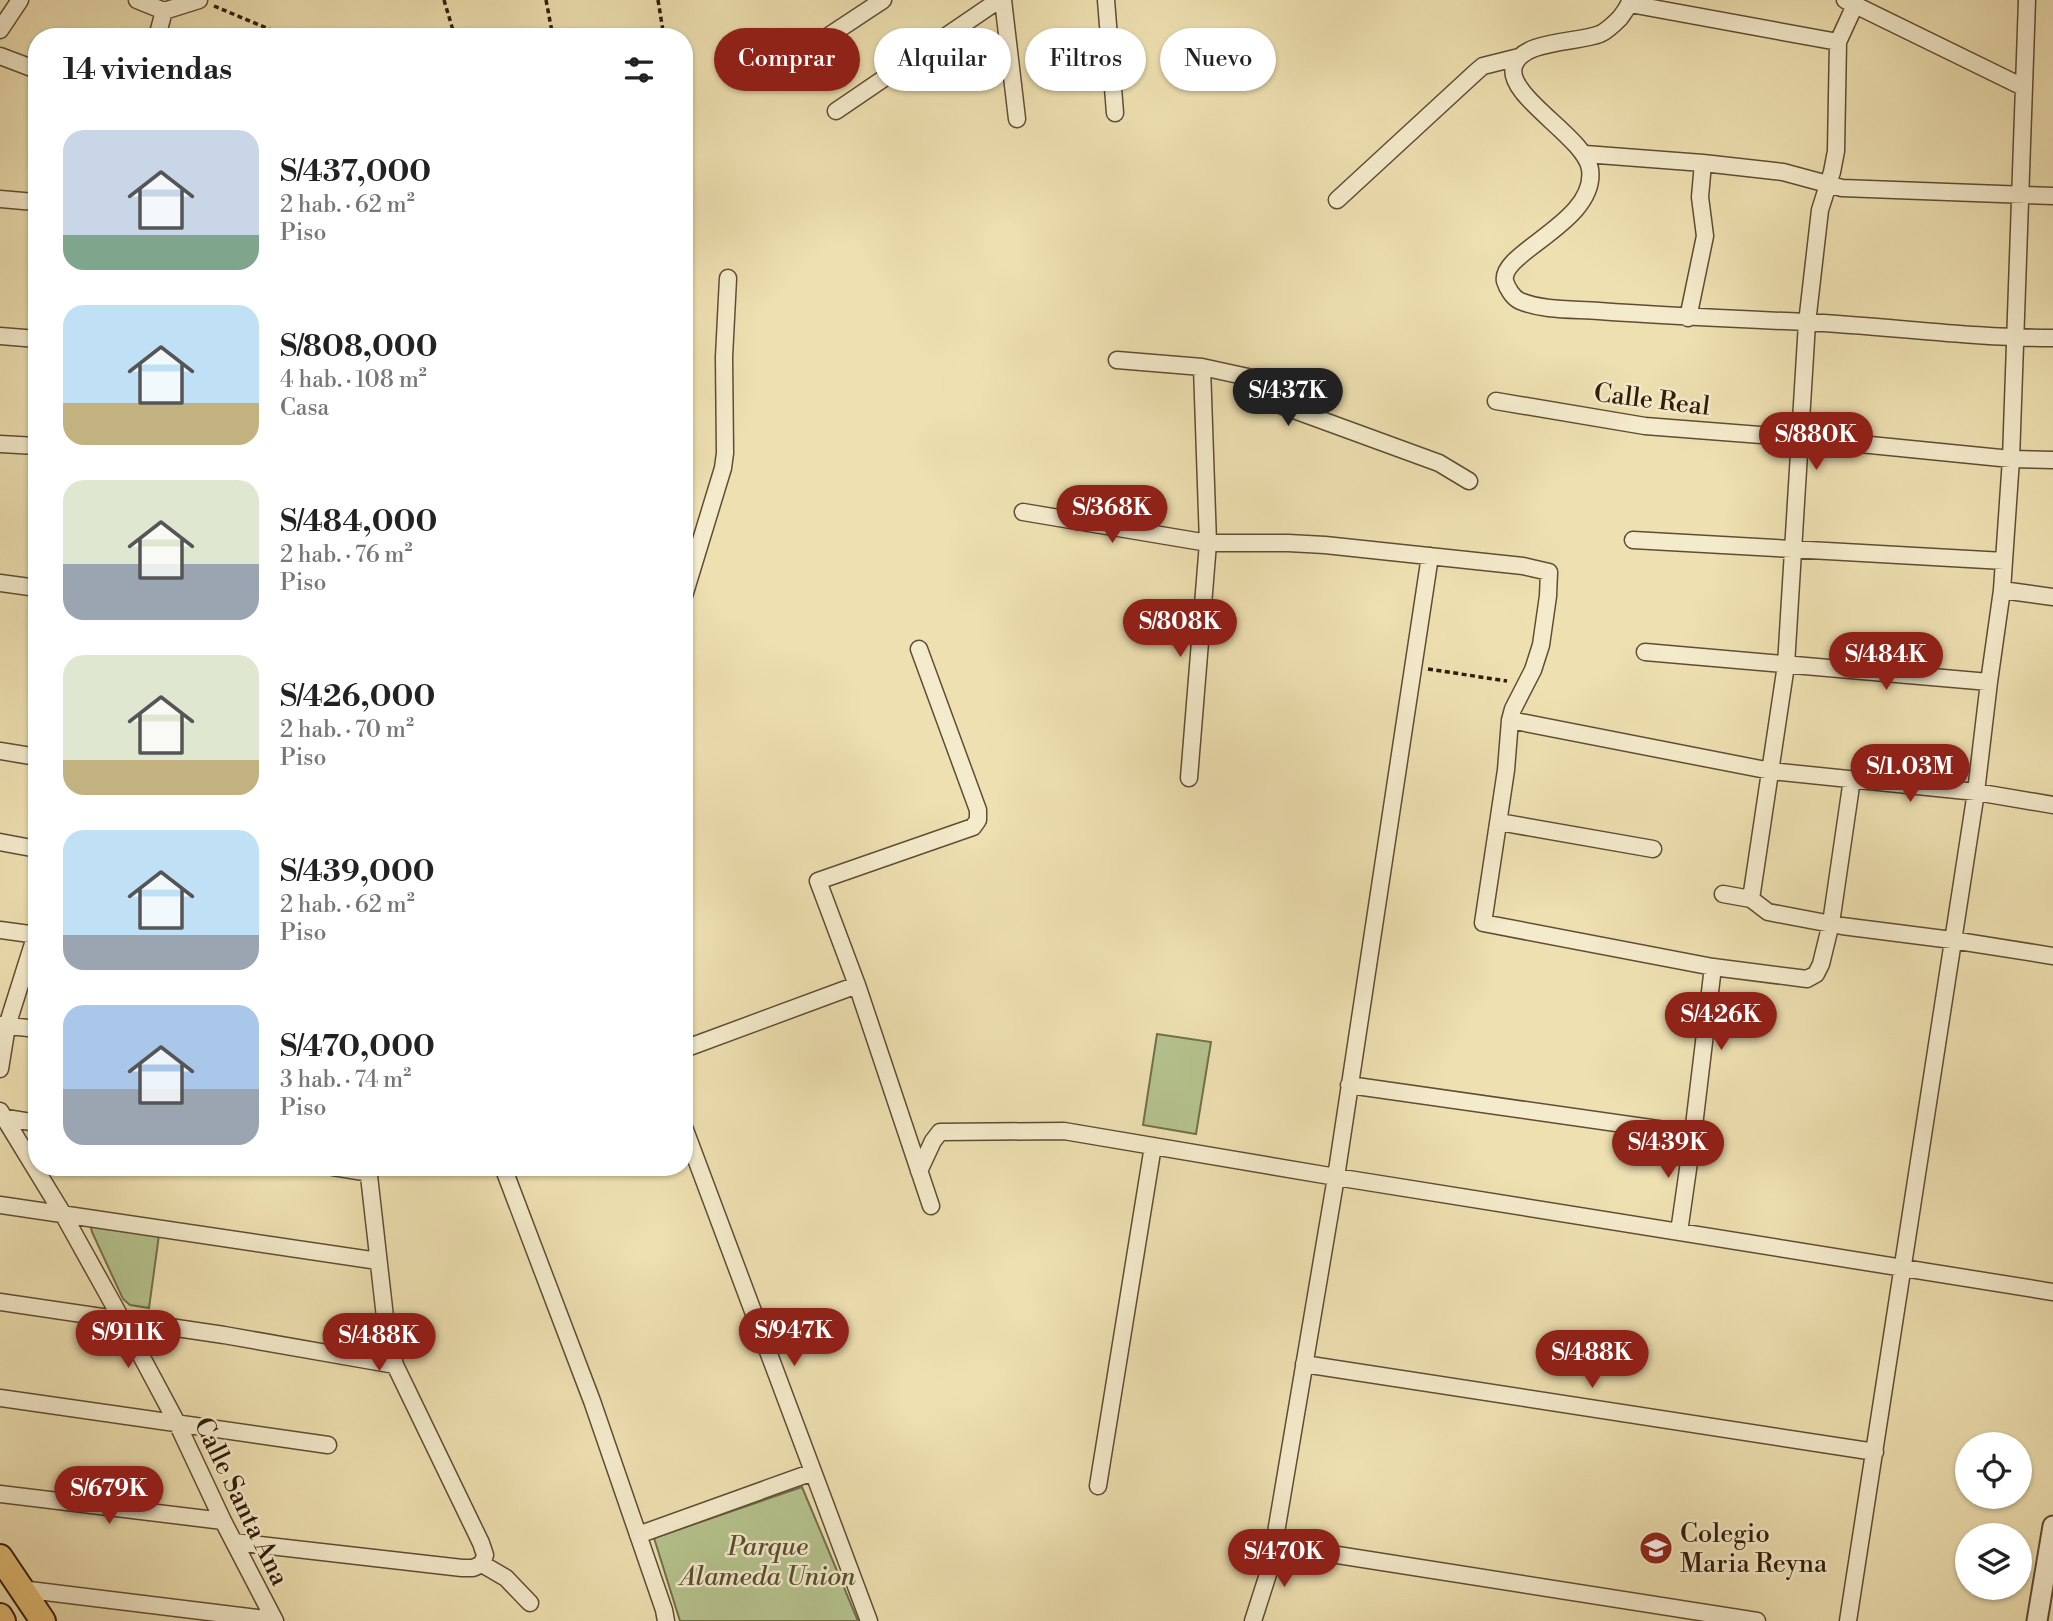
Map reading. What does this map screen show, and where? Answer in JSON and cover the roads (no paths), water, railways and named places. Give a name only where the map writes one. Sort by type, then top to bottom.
[{"type":"main road","points":[[0,1557],[43,1621]]},
{"type":"main road","points":[[0,1616],[3,1621]]},
{"type":"street","points":[[0,30],[20,0]]},
{"type":"street","points":[[137,0],[164,11],[200,0]]},
{"type":"street","points":[[841,28],[883,0]]},
{"type":"street","points":[[836,111],[1001,0],[1017,119]]},
{"type":"street","points":[[1106,0],[1115,113]]},
{"type":"street","points":[[1848,1621],[1976,792],[2002,590],[2011,459],[2027,0]]},
{"type":"street","points":[[1337,200],[1483,66],[1519,57],[1530,49],[1600,34],[1619,19],[1630,2],[1838,41]]},
{"type":"street","points":[[1751,899],[1786,664],[1807,323],[1820,210],[1836,151],[1838,41],[1850,2],[2023,87]]},
{"type":"street","points":[[159,28],[164,11]]},
{"type":"street","points":[[0,56],[28,67]]},
{"type":"street","points":[[1519,57],[1513,76],[1520,90],[1585,154],[1591,170],[1589,190],[1581,206],[1508,268],[1505,282],[1518,301],[1543,306],[1688,318],[2053,338]]},
{"type":"street","points":[[1585,154],[1783,172],[1842,188],[2053,196]]},
{"type":"street","points":[[1688,318],[1705,236],[1700,197],[1703,163]]},
{"type":"street","points":[[0,199],[28,201]]},
{"type":"street","points":[[693,566],[723,468],[725,453],[724,356],[728,278]]},
{"type":"street","points":[[0,336],[28,338]]},
{"type":"street","points":[[1117,360],[1202,367],[1248,377],[1272,401],[1439,463],[1469,481]]},
{"type":"street","points":[[1189,778],[1208,543],[1202,367]]},
{"type":"street","name":"Calle Real","points":[[1496,401],[1645,426],[2011,459],[2053,460]]},
{"type":"street","points":[[0,444],[28,446]]},
{"type":"street","points":[[1023,512],[1208,543],[1288,543],[1523,566],[1549,572],[1541,645],[1534,670],[1510,720],[1506,770],[1483,923],[1713,967],[1807,979],[1815,974],[1821,964],[1831,923],[1852,779]]},
{"type":"street","points":[[1633,540],[2004,561]]},
{"type":"street","points":[[1253,1621],[1264,1591],[1274,1545],[1336,1177],[1430,556]]},
{"type":"street","points":[[0,583],[28,587]]},
{"type":"street","points":[[2002,590],[2053,597]]},
{"type":"street","points":[[919,649],[978,810],[978,820],[973,827],[818,881],[857,985],[931,1206]]},
{"type":"street","points":[[1645,652],[1989,682]]},
{"type":"street","points":[[1510,720],[1771,771],[1976,792],[2053,805]]},
{"type":"street","points":[[0,751],[28,756]]},
{"type":"street","points":[[1499,822],[1653,849]]},
{"type":"street","points":[[0,842],[28,847]]},
{"type":"street","points":[[1723,894],[1751,899],[1768,912],[1842,926],[2053,956]]},
{"type":"street","points":[[0,930],[28,933]]},
{"type":"street","points":[[0,1069],[4,1025],[28,959]]},
{"type":"street","points":[[1679,1232],[1713,967]]},
{"type":"street","points":[[693,1046],[857,985]]},
{"type":"street","points":[[4,1025],[28,1028]]},
{"type":"street","points":[[1349,1085],[1693,1134]]},
{"type":"street","points":[[1,1115],[28,1121]]},
{"type":"street","name":"Calle Santa Ana","points":[[1,1115],[28,1158]]},
{"type":"street","points":[[919,1171],[936,1136],[944,1131],[1064,1131],[2053,1292]]},
{"type":"street","points":[[1098,1486],[1153,1146]]},
{"type":"street","points":[[693,1151],[869,1621]]},
{"type":"street","name":"Calle Santa Ana","points":[[39,1176],[63,1214],[177,1423],[274,1620]]},
{"type":"street","points":[[234,1542],[462,1568],[473,1568],[482,1564],[485,1555],[481,1544],[395,1365],[386,1326],[370,1176]]},
{"type":"street","points":[[506,1176],[592,1401],[666,1621]]},
{"type":"street","points":[[0,1205],[378,1261]]},
{"type":"street","points":[[0,1302],[224,1335],[395,1365]]},
{"type":"street","points":[[1304,1364],[1875,1452]]},
{"type":"street","points":[[0,1398],[328,1445]]},
{"type":"street","points":[[638,1535],[813,1472]]},
{"type":"street","points":[[0,1494],[223,1521]]},
{"type":"street","points":[[2037,1621],[2053,1526]]},
{"type":"street","points":[[1274,1545],[1757,1621]]},
{"type":"street","points":[[482,1564],[506,1578],[530,1603]]},
{"type":"street","points":[[21,1589],[274,1620]]},
{"type":"place","name":"Colegio Maria Reyna","points":[[1656,1548]]},
{"type":"park label","name":"Parque Alameda Union","points":[[768,1561]]}]
